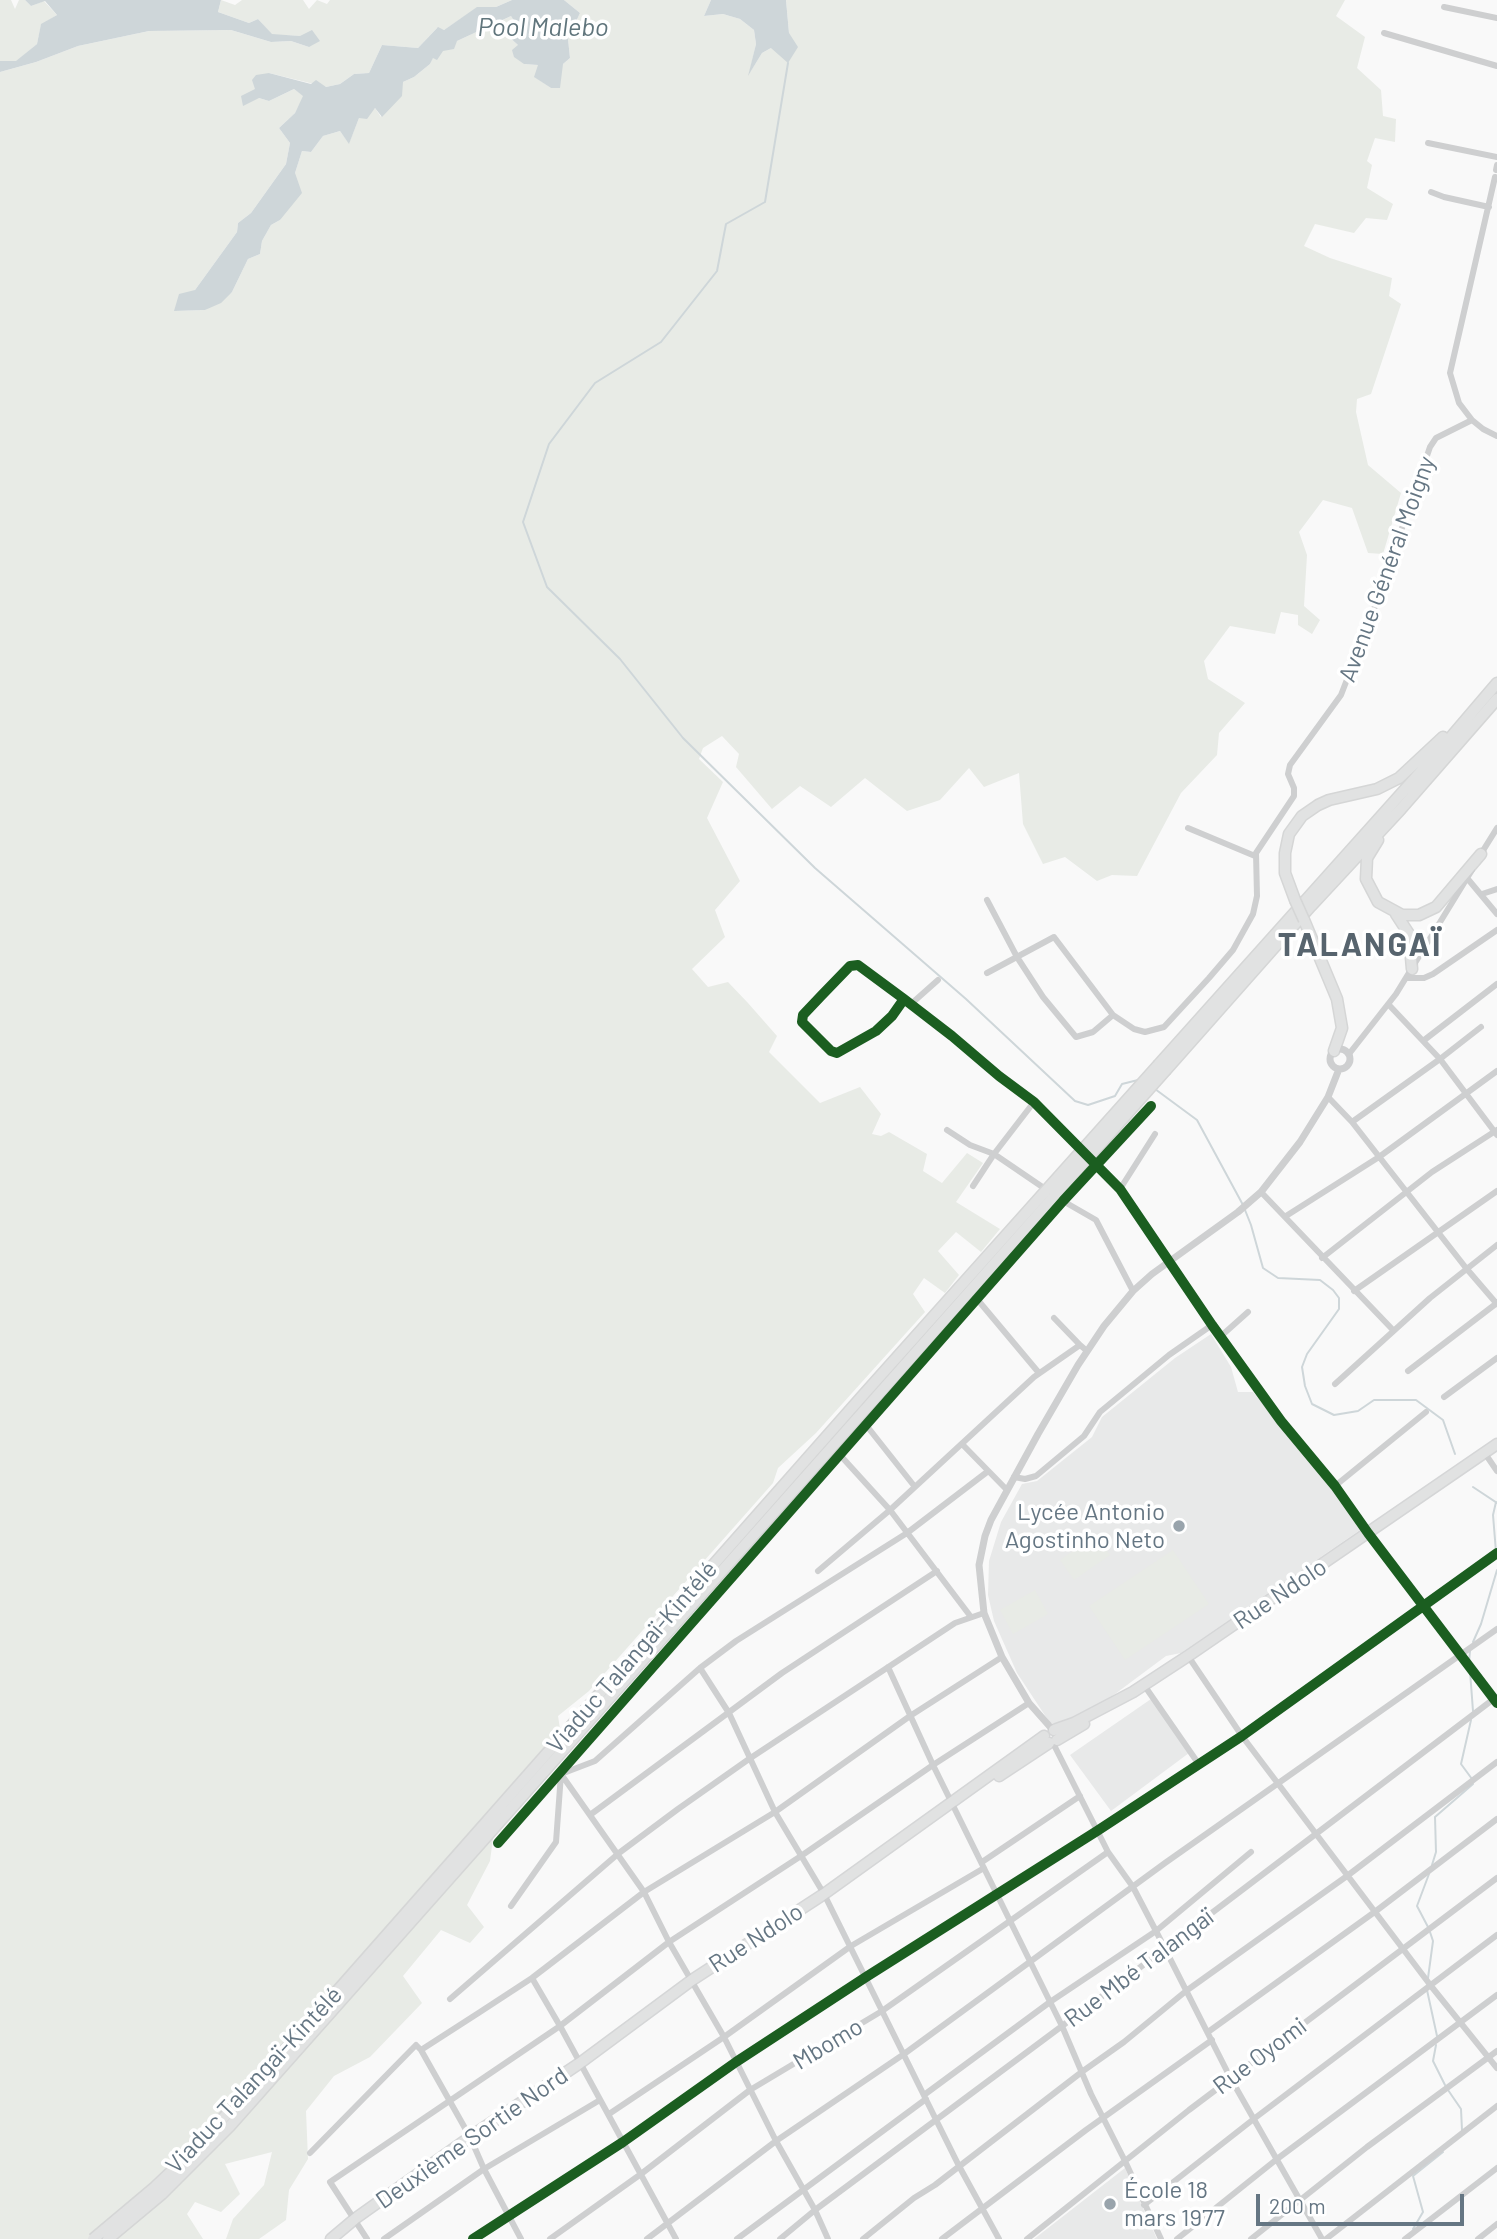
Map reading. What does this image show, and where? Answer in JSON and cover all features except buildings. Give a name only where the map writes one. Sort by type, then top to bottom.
[{"type":"main road","points":[[1334,1051],[1342,1028],[1338,999],[1285,873],[1284,853],[1289,834],[1302,816],[1318,805],[1377,789],[1399,778],[1497,684]]},
{"type":"main road","points":[[1162,1067],[1401,809],[1497,699]]},
{"type":"main road","points":[[1162,1067],[1472,710]]},
{"type":"main road","points":[[1401,809],[1372,849],[1365,869],[1372,895],[1396,914],[1409,934],[1413,954],[1409,973]]},
{"type":"main road","points":[[1396,914],[1419,915],[1436,907],[1481,854]]},
{"type":"main road","name":"Viaduc Talangaï-Kintélé","points":[[93,2239],[193,2151],[270,2067],[1162,1067]]},
{"type":"main road","name":"Viaduc Talangaï-Kintélé","points":[[108,2239],[162,2194],[230,2126],[1162,1067]]},
{"type":"main road","name":"Rue Ndolo","points":[[1050,1737],[1144,1685],[1497,1444]]},
{"type":"main road","points":[[952,1804],[1050,1737]]},
{"type":"main road","name":"Rue Ndolo","points":[[580,2063],[692,1980],[824,1894],[952,1804]]},
{"type":"main road","name":"Deuxième Sortie Nord","points":[[331,2239],[356,2218],[470,2137],[580,2063]]},
{"type":"street","points":[[1444,7],[1497,18]]},
{"type":"street","points":[[1384,33],[1497,66]]},
{"type":"street","points":[[1427,143],[1497,157]]},
{"type":"street","points":[[1496,173],[1450,373],[1459,403],[1472,420],[1497,436]]},
{"type":"street","points":[[1490,204],[1497,191]]},
{"type":"street","points":[[1431,192],[1444,197],[1490,204]]},
{"type":"street","name":"Avenue Général Moigny","points":[[1255,856],[1294,796],[1294,788],[1288,774],[1290,765],[1341,695],[1376,604],[1430,447],[1436,438],[1472,420]]},
{"type":"street","points":[[986,973],[1054,937],[1113,1015],[1140,1031],[1158,1029],[1169,1022],[1233,950],[1253,915],[1257,896],[1255,856],[1188,828]]},
{"type":"street","points":[[1497,828],[1389,1005],[1349,1054],[1348,1065],[1339,1069],[1328,1097],[1293,1154],[1261,1192],[1238,1212],[1169,1260],[1133,1291],[1104,1326],[1014,1477],[992,1520],[981,1552],[979,1577],[984,1613],[1002,1657],[1050,1737],[1108,1852],[1133,1887],[1231,2079],[1300,2202],[1324,2239],[1497,2106]]},
{"type":"street","points":[[1467,878],[1497,914]]},
{"type":"street","points":[[1482,894],[1497,889]]},
{"type":"street","points":[[987,900],[1017,957],[1043,997],[1076,1037],[1093,1032],[1113,1015]]},
{"type":"street","points":[[1409,973],[1429,976],[1497,930]]},
{"type":"street","points":[[904,999],[892,1016],[876,1031],[837,1053],[804,1025],[802,1019],[854,964],[904,999],[911,1004],[1034,1102],[1098,1164],[1120,1189],[1220,1337],[1281,1421],[1335,1486],[1459,1655],[1496,1700]]},
{"type":"street","points":[[911,1004],[938,980]]},
{"type":"street","points":[[1423,1041],[1497,984]]},
{"type":"street","points":[[1322,1258],[1432,1172],[1496,1132],[1440,1059],[1389,1005]]},
{"type":"street","points":[[1352,1122],[1481,1027]]},
{"type":"street","points":[[1339,1069],[1330,1061],[1334,1051],[1342,1049],[1349,1054]]},
{"type":"street","points":[[1286,1216],[1379,1157],[1497,1071]]},
{"type":"street","points":[[1328,1097],[1352,1122],[1466,1268],[1497,1303],[1408,1371]]},
{"type":"street","points":[[973,1186],[993,1154],[1034,1102]]},
{"type":"street","points":[[498,1843],[1037,1234],[1063,1201],[1151,1105]]},
{"type":"street","points":[[947,1130],[970,1145],[993,1154],[1096,1220],[1133,1291]]},
{"type":"street","points":[[1120,1189],[1155,1135]]},
{"type":"street","points":[[1354,1291],[1497,1191]]},
{"type":"street","points":[[1261,1192],[1392,1330]]},
{"type":"street","points":[[1335,1384],[1392,1330],[1497,1245]]},
{"type":"street","points":[[977,1299],[1039,1373]]},
{"type":"street","points":[[1220,1337],[1248,1312]]},
{"type":"street","points":[[1055,1318],[1087,1351]]},
{"type":"street","points":[[1014,1477],[1025,1479],[1036,1476],[1084,1436],[1100,1412],[1169,1355],[1212,1325]]},
{"type":"street","points":[[818,1571],[890,1510],[1039,1373],[1080,1345]]},
{"type":"street","points":[[1444,1397],[1497,1358]]},
{"type":"street","points":[[1335,1486],[1426,1412]]},
{"type":"street","points":[[866,1425],[915,1486]]},
{"type":"street","points":[[962,1444],[1007,1490]]},
{"type":"street","points":[[1484,1452],[1497,1471]]},
{"type":"street","points":[[840,1455],[890,1510],[971,1617]]},
{"type":"street","points":[[561,1774],[595,1760],[700,1668],[736,1641],[907,1533],[987,1472]]},
{"type":"street","points":[[473,2239],[623,2142],[736,2062],[1242,1736],[1497,1553]]},
{"type":"street","points":[[590,1815],[782,1673],[937,1571]]},
{"type":"street","points":[[450,1999],[619,1853],[749,1759],[955,1623],[984,1613]]},
{"type":"street","points":[[648,2239],[776,2141],[904,2054],[1133,1887],[1497,1629]]},
{"type":"street","points":[[1188,1656],[1242,1736],[1431,1986],[1497,2068]]},
{"type":"street","points":[[421,2050],[532,1978],[644,1892],[775,1812],[910,1716],[1002,1657]]},
{"type":"street","points":[[888,1667],[933,1765],[1062,2026],[1161,2239]]},
{"type":"street","points":[[700,1668],[729,1713],[775,1812],[824,1894],[959,2166],[999,2239]]},
{"type":"street","points":[[1144,1685],[1198,1763]]},
{"type":"street","name":"Rue Mbé Talangaï","points":[[780,2239],[815,2210],[1496,1700]]},
{"type":"street","points":[[367,2239],[356,2218],[330,2182],[560,2026],[668,1942],[1029,1703]]},
{"type":"street","points":[[863,2239],[1124,2042],[1186,1991],[1347,1876],[1497,1762]]},
{"type":"street","points":[[561,1774],[644,1892],[668,1942],[724,2037],[828,2239]]},
{"type":"street","points":[[511,1906],[556,1842],[561,1774]]},
{"type":"street","points":[[609,2114],[724,2037],[851,1946],[983,1865],[1080,1796]]},
{"type":"street","points":[[1208,2032],[1376,1911],[1497,1819]]},
{"type":"street","name":"Mbomo","points":[[550,2239],[750,2090],[882,2011],[1108,1852]]},
{"type":"street","points":[[737,2239],[1050,2003],[1156,1931],[1251,1852]]},
{"type":"street","name":"Rue Oyomi","points":[[1027,2239],[1231,2079],[1497,1878]]},
{"type":"street","points":[[1144,2205],[1497,1935]]},
{"type":"street","points":[[532,1978],[676,2239]]},
{"type":"street","points":[[1177,2239],[1277,2158],[1497,1995]]},
{"type":"street","points":[[942,2239],[1212,2040]]},
{"type":"street","points":[[310,2152],[416,2045],[470,2137],[522,2239]]},
{"type":"street","points":[[1251,2239],[1367,2147],[1497,2051]]},
{"type":"street","points":[[384,2239],[484,2169],[600,2100]]},
{"type":"street","points":[[1405,2239],[1497,2168]]},
{"type":"street","points":[[1478,2239],[1497,2224]]},
{"type":"shaded area","points":[[0,0],[11,0],[15,9],[19,0],[25,0],[31,6],[44,1],[57,15],[41,25],[37,44],[16,62],[0,61]]},
{"type":"shaded area","points":[[221,0],[235,5],[242,0],[303,0],[309,9],[317,0],[327,4],[330,0],[512,0],[496,7],[477,8],[444,30],[437,28],[418,48],[382,45],[369,73],[354,74],[340,84],[326,87],[269,73],[255,89],[259,98],[269,101],[294,89],[304,96],[295,113],[279,128],[290,143],[286,164],[251,213],[238,223],[237,232],[195,290],[175,311],[205,310],[232,292],[248,259],[260,254],[262,241],[271,225],[280,220],[302,151],[311,152],[323,136],[340,131],[349,143],[359,118],[375,108],[381,117],[403,82],[414,77],[430,64],[433,57],[457,41],[511,16],[516,24],[502,36],[508,36],[518,45],[524,64],[539,65],[535,77],[551,88],[563,64],[570,58],[568,39],[580,13],[564,0],[711,0],[704,16],[723,14],[740,19],[754,30],[756,44],[749,74],[762,53],[789,33],[786,0],[1345,0],[1336,16],[1365,37],[1357,68],[1381,90],[1383,116],[1396,119],[1395,142],[1375,138],[1367,161],[1372,165],[1367,188],[1393,204],[1387,220],[1366,218],[1354,233],[1315,224],[1304,246],[1330,258],[1392,278],[1389,296],[1401,304],[1371,394],[1357,399],[1356,412],[1368,465],[1401,493],[1383,554],[1368,553],[1352,508],[1323,500],[1299,532],[1307,555],[1304,606],[1320,620],[1312,634],[1298,625],[1298,615],[1281,612],[1275,634],[1230,626],[1204,661],[1208,679],[1245,703],[1219,733],[1217,755],[1181,793],[1137,876],[1112,875],[1097,881],[1065,857],[1043,864],[1023,824],[1019,773],[984,787],[969,768],[940,800],[907,811],[865,778],[831,807],[800,786],[772,809],[736,767],[739,754],[722,736],[703,748],[699,759],[723,782],[707,818],[740,881],[715,910],[725,937],[692,969],[708,987],[728,982],[777,1036],[769,1052],[820,1103],[860,1087],[881,1114],[872,1134],[881,1136],[889,1132],[927,1154],[923,1171],[942,1183],[967,1153],[983,1163],[956,1202],[1000,1229],[981,1252],[956,1232],[938,1251],[959,1275],[945,1293],[924,1278],[913,1294],[925,1312],[816,1433],[778,1468],[773,1483],[589,1691],[558,1716],[560,1729],[498,1800],[490,1861],[467,1905],[484,1927],[470,1943],[441,1930],[403,1976],[422,2003],[370,2057],[334,2076],[306,2111],[308,2159],[289,2190],[286,2220],[259,2239],[226,2239],[233,2219],[264,2185],[272,2152],[225,2164],[240,2194],[221,2212],[195,2202],[187,2214],[203,2239],[0,2239],[0,72],[78,46],[149,31],[231,30],[271,42],[291,41],[309,47],[300,36],[272,35],[258,19],[249,23],[218,12]]},
{"type":"shaded area","name":"Lycée Antonio Agostinho Neto","points":[[1211,1334],[1231,1367],[1238,1392],[1253,1392],[1330,1486],[1360,1530],[1181,1653],[1166,1656],[1075,1720],[1066,1724],[1050,1723],[1017,1673],[994,1621],[988,1595],[989,1561],[1001,1522],[1022,1484],[1037,1481],[1092,1437],[1102,1417],[1175,1358]]},
{"type":"shaded area","points":[[1096,1535],[1110,1555],[1074,1580],[1060,1560]]},
{"type":"shaded area","points":[[1173,1550],[1209,1604],[1125,1660],[1089,1606]]},
{"type":"shaded area","points":[[1035,1590],[1048,1614],[1013,1634],[1000,1610]]},
{"type":"shaded area","points":[[1151,1699],[1189,1753],[1111,1811],[1070,1755]]},
{"type":"shaded area","name":"École 18 mars 1977","points":[[1125,2168],[1157,2239],[1034,2239]]},
{"type":"water","points":[[25,0],[221,0],[218,12],[249,23],[258,19],[272,34],[300,36],[312,30],[320,41],[309,47],[291,41],[271,42],[231,30],[149,31],[78,46],[0,72],[0,61],[16,61],[37,44],[41,24],[57,15],[45,1],[31,6]]},
{"type":"water","name":"Pool Malebo","points":[[512,0],[564,0],[580,13],[568,39],[570,58],[563,64],[560,88],[551,88],[534,77],[538,65],[524,64],[514,57],[512,50],[518,45],[508,36],[501,35],[516,24],[511,16],[457,41],[454,49],[443,51],[437,60],[433,58],[430,64],[414,77],[403,82],[402,96],[382,117],[375,108],[367,119],[359,118],[349,144],[340,131],[323,136],[311,152],[302,151],[295,173],[302,193],[280,220],[271,225],[262,241],[260,254],[248,259],[232,292],[221,303],[205,310],[174,311],[179,294],[195,290],[237,232],[238,223],[251,213],[286,164],[290,143],[279,128],[295,113],[303,96],[294,89],[269,101],[259,98],[243,106],[241,96],[255,89],[252,80],[256,75],[269,73],[311,84],[316,80],[326,87],[340,84],[354,74],[369,73],[382,45],[418,48],[438,27],[444,30],[477,7],[496,7]]},
{"type":"water","points":[[711,0],[786,0],[789,33],[798,47],[788,63],[771,48],[762,53],[748,76],[756,44],[754,30],[740,19],[723,14],[704,16]]},
{"type":"waterway","points":[[788,63],[765,202],[726,224],[717,271],[661,342],[595,383],[549,444],[523,522],[547,587],[620,659],[683,738],[815,868],[966,999],[1075,1101],[1088,1105],[1115,1096],[1122,1084],[1138,1080]]},
{"type":"waterway","points":[[1155,1089],[1197,1120],[1243,1205]]},
{"type":"waterway","points":[[1245,1210],[1263,1268],[1278,1278],[1320,1280],[1339,1298],[1339,1309],[1307,1354],[1302,1367],[1312,1404],[1334,1415],[1358,1411],[1374,1400],[1416,1400],[1443,1420],[1455,1454]]},
{"type":"waterway","points":[[1473,1487],[1497,1503]]},
{"type":"waterway","points":[[1496,1502],[1493,1515],[1496,1552]]},
{"type":"waterway","points":[[1473,1642],[1497,1570]]},
{"type":"waterway","points":[[1469,1662],[1470,1651]]},
{"type":"waterway","points":[[1470,1671],[1473,1711]]},
{"type":"waterway","points":[[1471,1720],[1461,1764],[1472,1779]]},
{"type":"waterway","points":[[1432,1865],[1436,1852],[1435,1817],[1473,1784]]},
{"type":"waterway","points":[[1428,1927],[1417,1906],[1429,1874]]},
{"type":"waterway","points":[[1428,1978],[1433,1941],[1430,1932]]},
{"type":"waterway","points":[[1427,1990],[1437,2036]]},
{"type":"waterway","points":[[1436,2045],[1433,2061],[1445,2085]]},
{"type":"waterway","points":[[1448,2090],[1461,2109],[1462,2130]]},
{"type":"waterway","points":[[1413,2229],[1423,2212],[1413,2176],[1443,2152]]},
{"type":"cycle path","points":[[904,999],[892,1016],[876,1031],[837,1053],[831,1051],[802,1022],[803,1015],[850,966],[858,965],[904,999],[952,1036],[1034,1102],[1120,1189],[1281,1421],[1335,1486],[1497,1703]]},
{"type":"cycle path","points":[[498,1843],[1063,1201],[1151,1106]]},
{"type":"cycle path","points":[[473,2239],[623,2142],[736,2062],[1242,1736],[1497,1553]]},
{"type":"place","name":"Lycée Antonio Agostinho Neto","points":[[1179,1526]]},
{"type":"place","name":"École 18 mars 1977","points":[[1110,2204]]},
{"type":"district","name":"TALANGAÏ","points":[[1360,945]]}]
